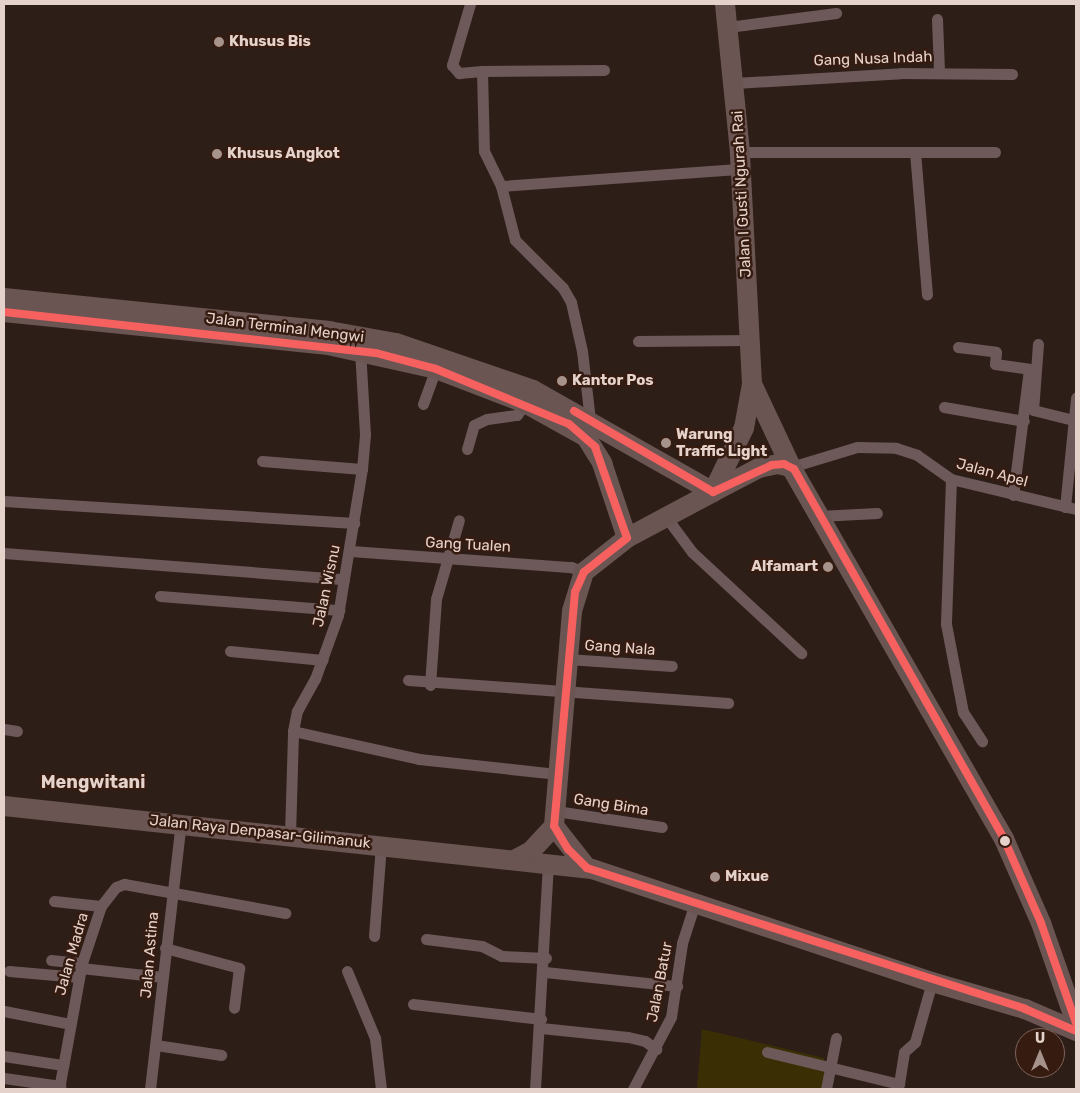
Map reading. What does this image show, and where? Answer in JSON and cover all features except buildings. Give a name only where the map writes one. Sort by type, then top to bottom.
[{"type":"highway","name":"Jalan I Gusti Ngurah Rai","points":[[725,4],[735,82],[741,160],[752,384]]},
{"type":"highway","name":"Jalan Terminal Mengwi","points":[[4,298],[430,353],[529,397],[590,420],[713,492]]},
{"type":"highway","name":"Jalan Terminal Mengwi","points":[[4,312],[360,343],[436,369],[529,397],[569,424],[595,447],[627,538]]},
{"type":"highway","points":[[752,384],[791,467],[1004,839],[1064,986],[1076,1023]]},
{"type":"highway","points":[[713,492],[744,428],[752,384]]},
{"type":"highway","points":[[516,859],[544,840],[555,819],[563,769],[564,694],[567,659],[575,592],[584,572],[627,538],[759,468],[778,464],[791,467]]},
{"type":"highway","name":"Jalan Raya Denpasar-Gilimanuk","points":[[4,806],[548,861],[587,868],[932,982],[1025,1009],[1076,1031]]},
{"type":"highway","points":[[555,819],[587,868]]},
{"type":"highway","points":[[1025,1009],[1049,1006],[1064,986]]},
{"type":"street","points":[[470,4],[452,65],[459,73],[482,71],[604,70]]},
{"type":"street","points":[[728,27],[836,13]]},
{"type":"street","points":[[937,19],[939,72]]},
{"type":"street","points":[[482,71],[484,151],[501,186],[515,240],[563,288],[571,302],[582,351],[590,420]]},
{"type":"street","name":"Gang Nusa Indah","points":[[735,82],[939,72],[1012,74]]},
{"type":"street","points":[[501,186],[741,160],[915,152],[995,152]]},
{"type":"street","points":[[915,152],[927,294]]},
{"type":"street","points":[[638,341],[750,340]]},
{"type":"street","name":"Jalan Wisnu","points":[[290,835],[293,731],[297,711],[323,660],[339,610],[362,469],[365,434],[360,343]]},
{"type":"street","points":[[1038,344],[1033,410],[1073,420]]},
{"type":"street","points":[[958,347],[996,352],[995,364],[1029,369],[1024,421],[1013,494]]},
{"type":"street","points":[[422,404],[436,369]]},
{"type":"street","points":[[467,449],[474,425],[480,421],[517,415],[529,397]]},
{"type":"street","points":[[1071,508],[1073,420],[1076,398]]},
{"type":"street","points":[[944,407],[1024,421]]},
{"type":"street","name":"Jalan Apel","points":[[791,467],[857,447],[889,448],[909,451],[951,478],[1071,508]]},
{"type":"street","points":[[262,461],[362,469]]},
{"type":"street","points":[[951,478],[946,624],[963,712],[982,741]]},
{"type":"street","points":[[4,501],[354,523]]},
{"type":"street","points":[[819,516],[877,512]]},
{"type":"street","points":[[666,517],[692,552],[730,583],[801,653]]},
{"type":"street","points":[[430,685],[436,598],[450,561],[459,520]]},
{"type":"street","name":"Gang Tualen","points":[[350,550],[450,561],[571,567],[584,572]]},
{"type":"street","points":[[4,553],[344,579]]},
{"type":"street","points":[[160,596],[339,610]]},
{"type":"street","points":[[230,651],[323,660]]},
{"type":"street","name":"Gang Nala","points":[[567,659],[672,666]]},
{"type":"street","points":[[408,680],[430,685],[728,703]]},
{"type":"street","points":[[4,730],[17,731]]},
{"type":"street","points":[[293,731],[419,759],[563,769]]},
{"type":"street","name":"Gang Bima","points":[[555,819],[662,828]]},
{"type":"street","name":"Jalan Astina","points":[[150,1089],[171,892],[181,823]]},
{"type":"street","points":[[374,936],[381,845]]},
{"type":"street","points":[[535,1089],[546,958],[548,861]]},
{"type":"street","name":"Jalan Madra","points":[[54,1087],[63,1065],[80,969],[101,906],[116,887],[124,884],[171,892]]},
{"type":"street","points":[[171,892],[284,913]]},
{"type":"street","points":[[54,900],[101,906]]},
{"type":"street","name":"Jalan Batur","points":[[633,1089],[656,1049],[671,1017],[682,943],[695,903]]},
{"type":"street","points":[[426,939],[482,946],[502,956],[546,958]]},
{"type":"street","points":[[166,948],[239,968],[234,1008]]},
{"type":"street","points":[[51,960],[80,969]]},
{"type":"street","points":[[9,970],[80,969],[163,977]]},
{"type":"street","points":[[347,971],[375,1038],[381,1089]]},
{"type":"street","points":[[545,972],[629,978],[677,986]]},
{"type":"street","points":[[767,1052],[828,1070],[899,1084],[904,1052],[914,1042],[932,982]]},
{"type":"street","points":[[413,1004],[628,1037],[645,1041],[656,1049]]},
{"type":"street","points":[[4,1011],[70,1024]]},
{"type":"street","points":[[826,1089],[828,1070],[836,1038]]},
{"type":"street","points":[[156,1045],[221,1055]]},
{"type":"street","points":[[4,1056],[63,1065]]},
{"type":"street","points":[[4,1078],[54,1087]]},
{"type":"shaded area","points":[[702,1029],[824,1058],[824,1089],[697,1089]]},
{"type":"transit line","points":[[4,312],[376,353],[436,369],[569,424],[595,447],[627,538],[584,572],[575,592],[554,826],[568,849],[587,868],[1025,1009],[1076,1031]]},
{"type":"transit line","points":[[574,411],[713,492],[772,465],[784,464],[794,469],[1004,839],[1041,923],[1076,1023]]},
{"type":"place","name":"Khusus Bis","points":[[219,42]]},
{"type":"place","name":"Khusus Angkot","points":[[217,154]]},
{"type":"place","name":"Kantor Pos","points":[[562,381]]},
{"type":"place","name":"Warung Traffic Light","points":[[666,443]]},
{"type":"place","name":"Alfamart","points":[[828,567]]},
{"type":"place","name":"Mixue","points":[[715,877]]},
{"type":"district","name":"Mengwitani","points":[[93,782]]}]
